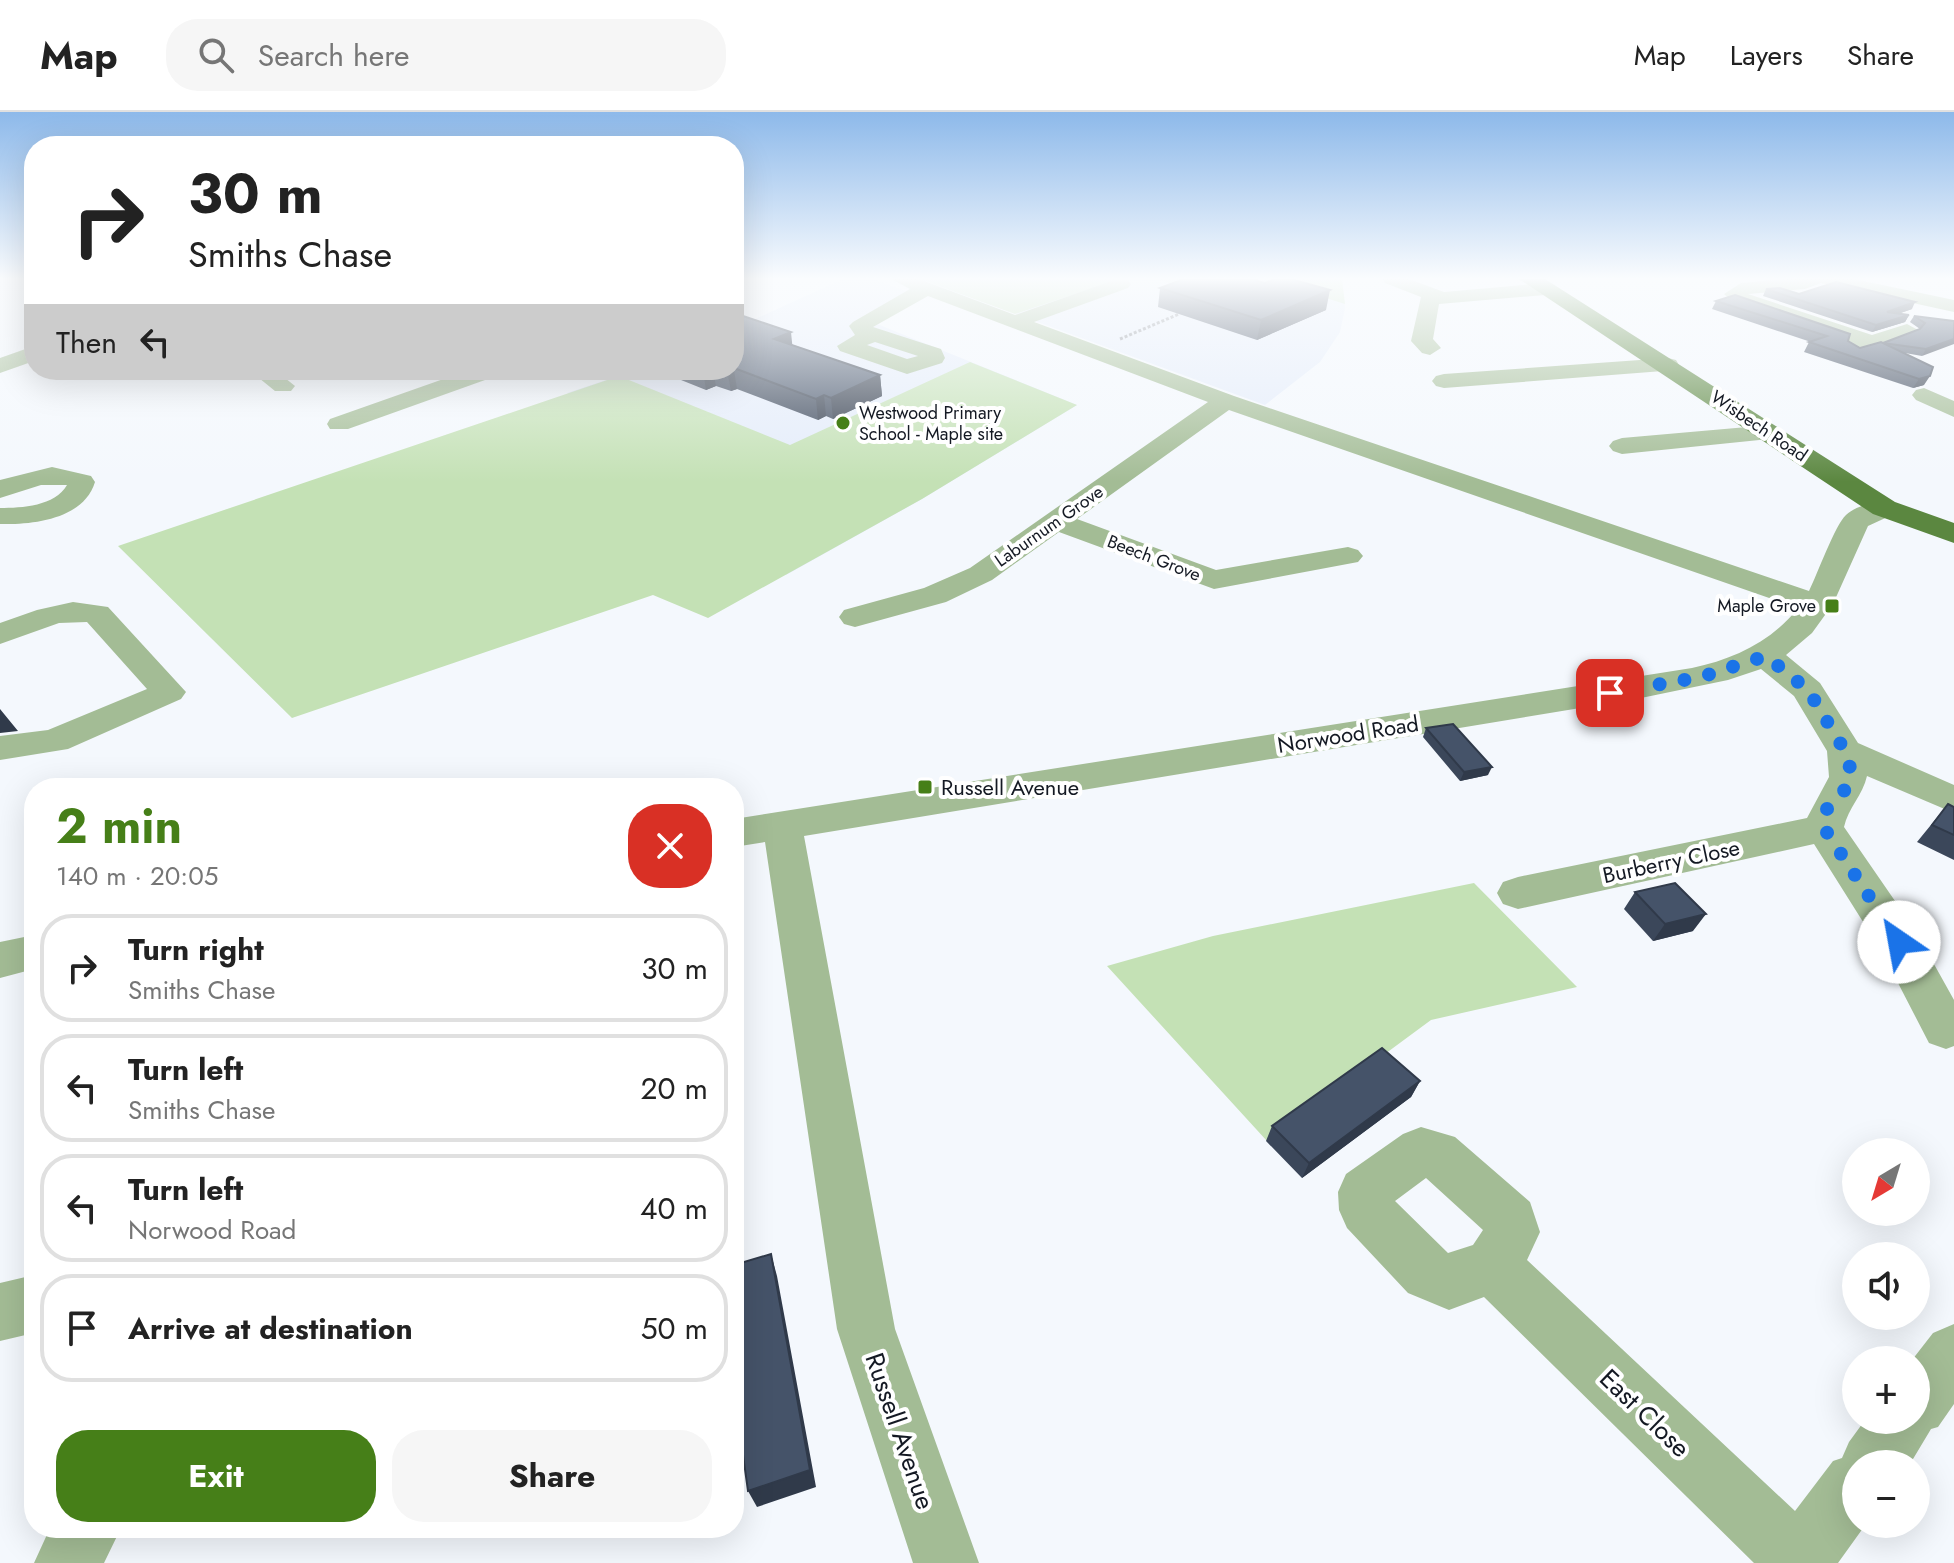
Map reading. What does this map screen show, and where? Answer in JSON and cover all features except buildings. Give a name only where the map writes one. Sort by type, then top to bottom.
[{"type":"main road","name":"Wisbech Road","points":[[1638,347],[1884,508],[1954,534]]},
{"type":"street","points":[[1085,347],[1226,401],[1817,604]]},
{"type":"street","points":[[0,366],[24,357]]},
{"type":"street","points":[[1444,381],[1668,365]]},
{"type":"street","points":[[274,380],[283,386]]},
{"type":"street","points":[[339,424],[460,381]]},
{"type":"street","points":[[1924,395],[1954,410]]},
{"type":"street","name":"Laburnum Grove","points":[[855,617],[935,595],[981,574],[1226,401]]},
{"type":"street","points":[[1622,446],[1770,433]]},
{"type":"street","points":[[0,516],[27,515],[53,508],[82,489],[82,482],[64,476],[4,484]]},
{"type":"street","name":"Norwood Road","points":[[758,829],[1701,677],[1766,656],[1794,634],[1817,604],[1856,521],[1884,508]]},
{"type":"street","name":"Beech Grove","points":[[1057,521],[1214,580],[1348,556]]},
{"type":"street","points":[[0,634],[48,617],[82,610],[97,614],[169,692],[55,741],[0,748]]},
{"type":"street","points":[[1766,656],[1808,690],[1845,751],[1851,771],[1844,791],[1826,810],[1824,828],[1899,942],[1946,1029]]},
{"type":"street","points":[[1845,751],[1954,800]]},
{"type":"street","name":"Burberry Close","points":[[1518,893],[1824,828]]},
{"type":"street","name":"Russell Avenue","points":[[758,829],[866,1329],[946,1563]]},
{"type":"street","points":[[0,960],[24,954]]},
{"type":"street","name":"East Close","points":[[1492,1266],[1798,1562]]},
{"type":"street","points":[[0,1312],[24,1308]]},
{"type":"street","points":[[1930,1386],[1954,1354]]},
{"type":"street","points":[[1798,1562],[1842,1503]]},
{"type":"street","points":[[67,1563],[82,1538]]},
{"type":"shaded area","name":"Westwood Primary School - Maple site","points":[[744,347],[933,347],[1077,405],[922,499],[786,575],[567,393],[606,380],[744,380]]},
{"type":"shaded area","points":[[1105,347],[1330,347],[1320,362],[1265,405]]},
{"type":"green space","points":[[970,362],[1077,405],[922,499],[708,618],[653,595],[292,718],[118,546],[607,380],[629,380],[790,445]]},
{"type":"green space","points":[[1474,883],[1577,987],[1431,1020],[1267,1141],[1107,966],[1213,936]]},
{"type":"place","name":"Westwood Primary School - Maple site","points":[[843,423]]},
{"type":"place","name":"Maple Grove","points":[[1832,606]]},
{"type":"place","name":"Russell Avenue","points":[[925,787]]},
{"type":"route","points":[[1610,693],[1701,677],[1737,668],[1766,656],[1808,690],[1845,751],[1851,771],[1844,791],[1826,810],[1824,828],[1899,942]]}]
